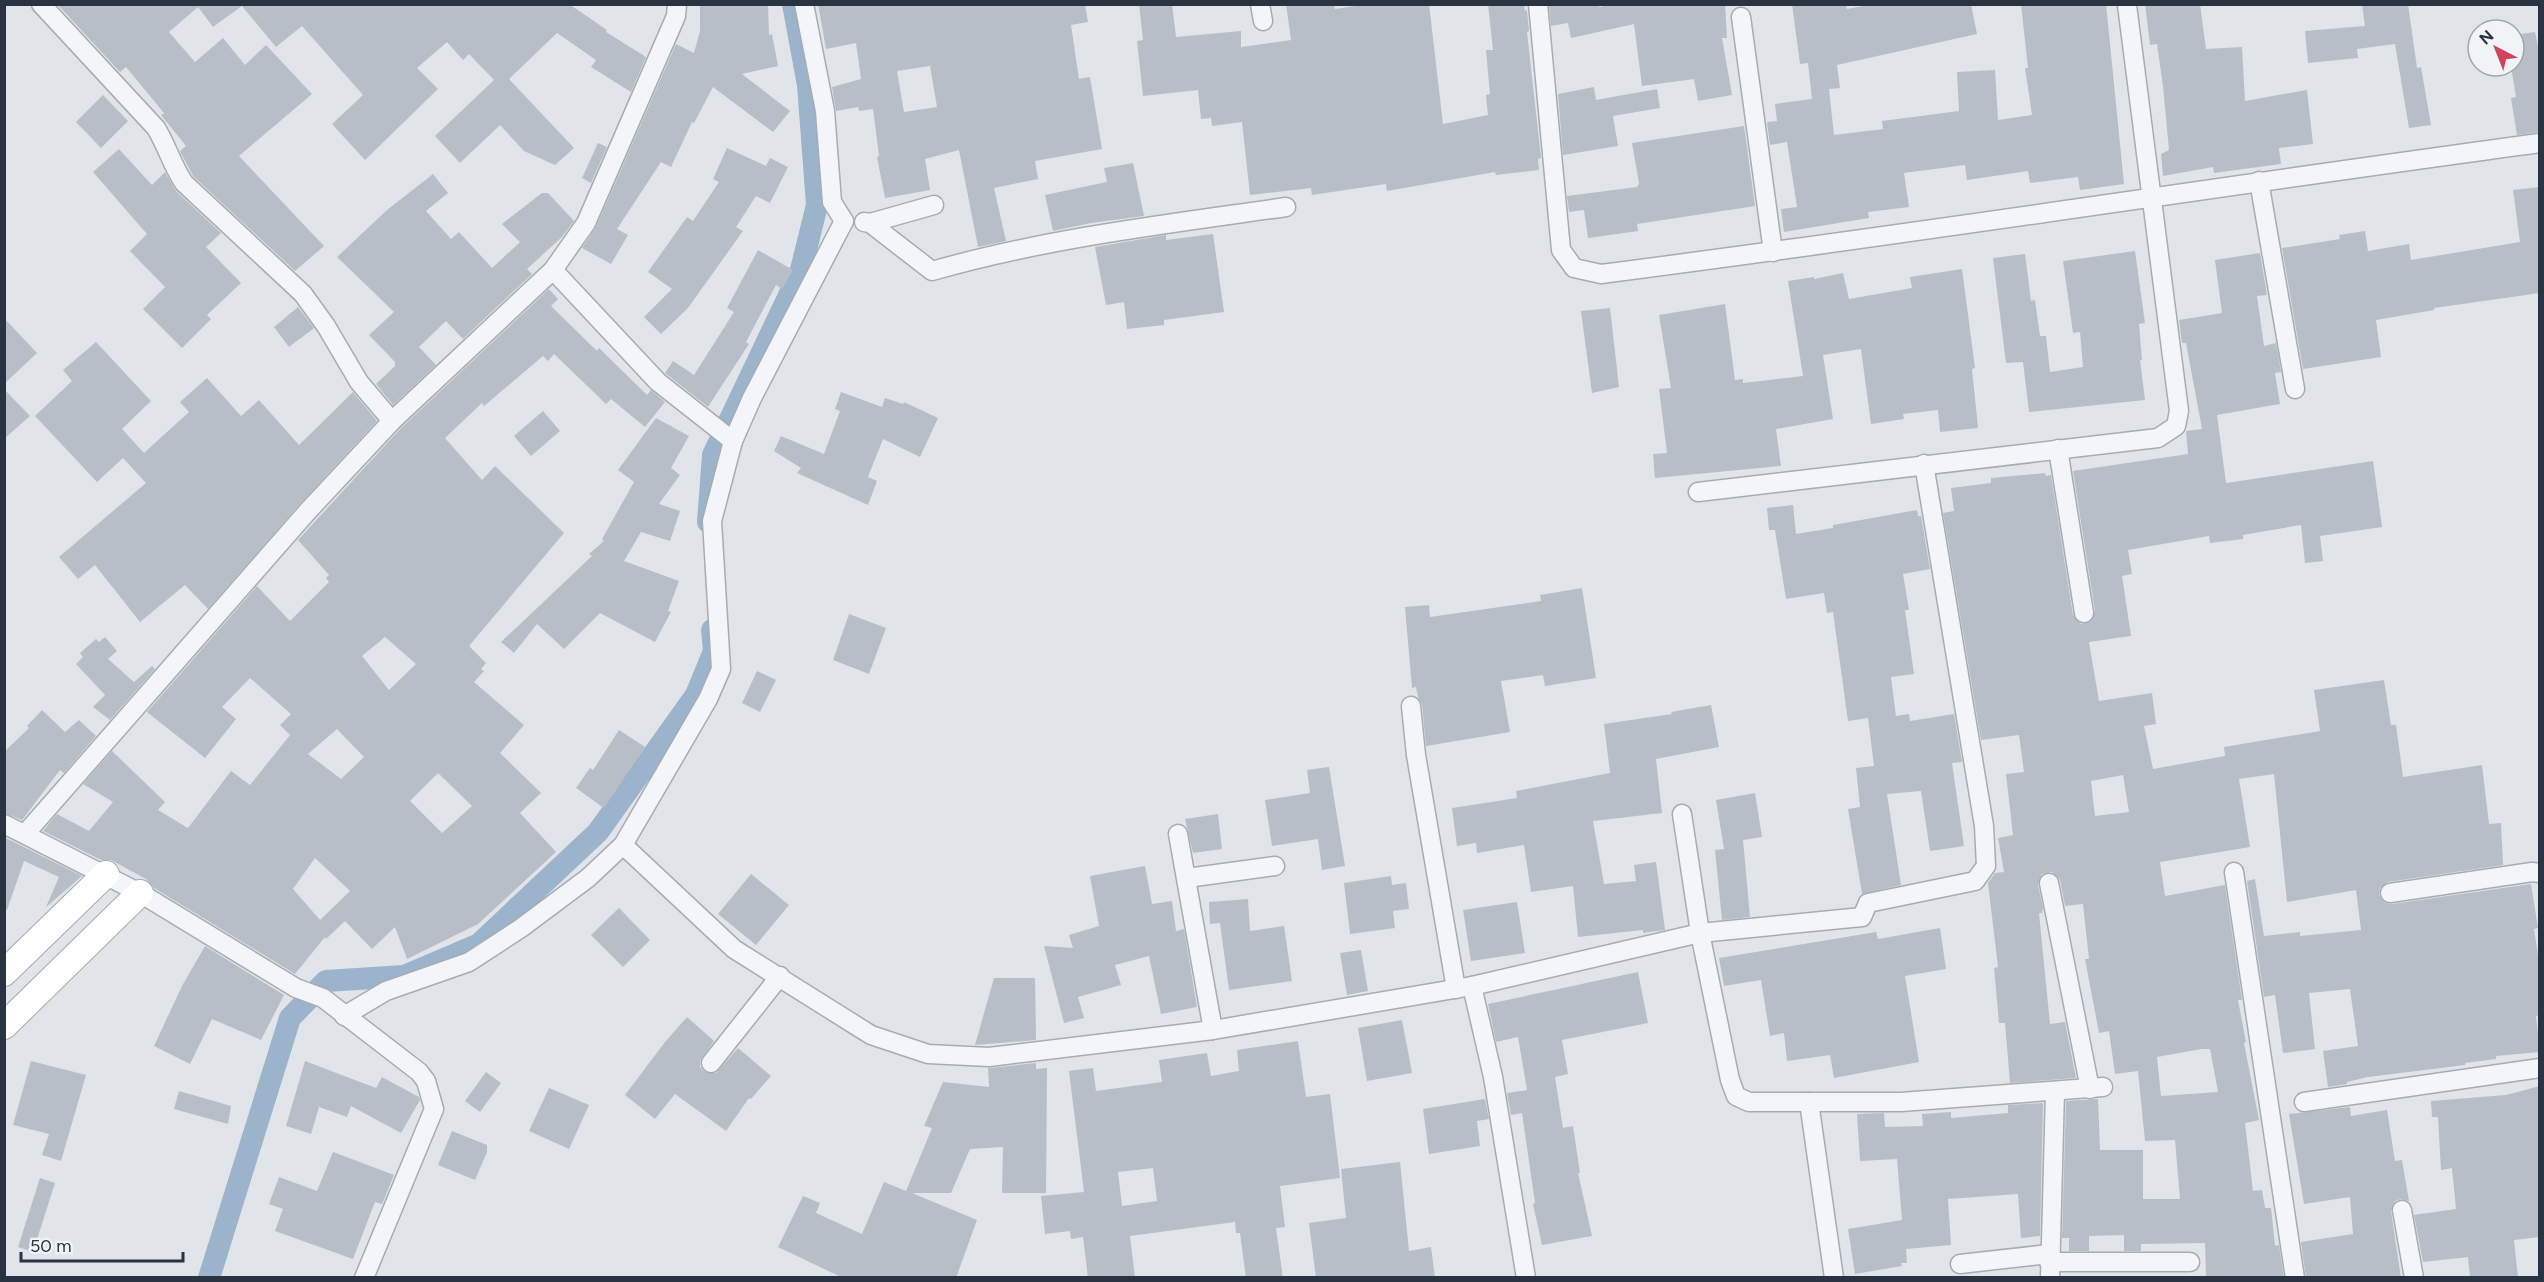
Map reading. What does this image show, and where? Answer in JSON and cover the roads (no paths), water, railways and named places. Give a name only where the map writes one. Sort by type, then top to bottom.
[{"type":"street","points":[[41,4],[156,128],[166,144],[172,165],[184,183],[303,294],[326,326],[359,382],[392,421]]},
{"type":"street","points":[[25,834],[307,512],[392,421],[554,270],[586,223],[676,16],[677,4]]},
{"type":"street","points":[[804,4],[825,111],[832,202],[844,221]]},
{"type":"street","points":[[1538,4],[1561,250],[1574,268],[1601,274],[1773,252],[2152,199],[2259,181],[2540,143]]},
{"type":"street","points":[[1698,492],[2158,438],[2176,426],[2179,411],[2127,5]]},
{"type":"street","points":[[1741,17],[1773,252]]},
{"type":"street","points":[[2259,181],[2295,389]]},
{"type":"street","points":[[844,221],[870,223],[934,205]]},
{"type":"street","points":[[870,223],[932,271],[982,256],[1113,232],[1286,207]]},
{"type":"street","points":[[344,1016],[386,992],[469,962],[521,928],[588,878],[623,845],[708,699],[721,669],[712,521],[733,441],[752,398],[844,221]]},
{"type":"street","points":[[554,270],[658,382],[733,441]]},
{"type":"street","points":[[2058,449],[2084,613]]},
{"type":"street","points":[[623,845],[734,949],[871,1035],[928,1054],[989,1057],[1213,1030],[1464,987],[1700,933],[1862,917],[1868,903],[1975,881],[1986,866],[1984,826],[1924,464]]},
{"type":"street","points":[[1411,706],[1416,755],[1464,987],[1493,1077],[1526,1278]]},
{"type":"street","points":[[1683,814],[1700,933],[1730,1080],[1736,1096],[1749,1102],[1901,1102],[2096,1088],[2049,883]]},
{"type":"street","points":[[4,824],[106,874],[296,988],[323,998],[419,1072],[426,1081],[434,1109],[364,1278]]},
{"type":"street","points":[[1178,834],[1213,1030]]},
{"type":"street","points":[[1186,878],[1275,866]]},
{"type":"street","points":[[2234,872],[2295,1278]]},
{"type":"street","points":[[2390,893],[2532,872],[2540,873]]},
{"type":"street","points":[[4,973],[106,874]]},
{"type":"street","points":[[4,1026],[140,894]]},
{"type":"street","points":[[711,1063],[780,976]]},
{"type":"street","points":[[2304,1102],[2540,1068]]},
{"type":"street","points":[[2049,1264],[2055,1091]]},
{"type":"street","points":[[1809,1102],[1834,1278]]},
{"type":"street","points":[[2402,1210],[2414,1278]]},
{"type":"street","points":[[1960,1264],[2190,1262]]},
{"type":"waterway","points":[[708,522],[713,455],[801,270],[817,205],[808,85],[793,4]]},
{"type":"waterway","points":[[209,1278],[290,1018],[326,981],[404,976],[479,944],[598,832],[696,695],[714,651],[712,630]]}]
